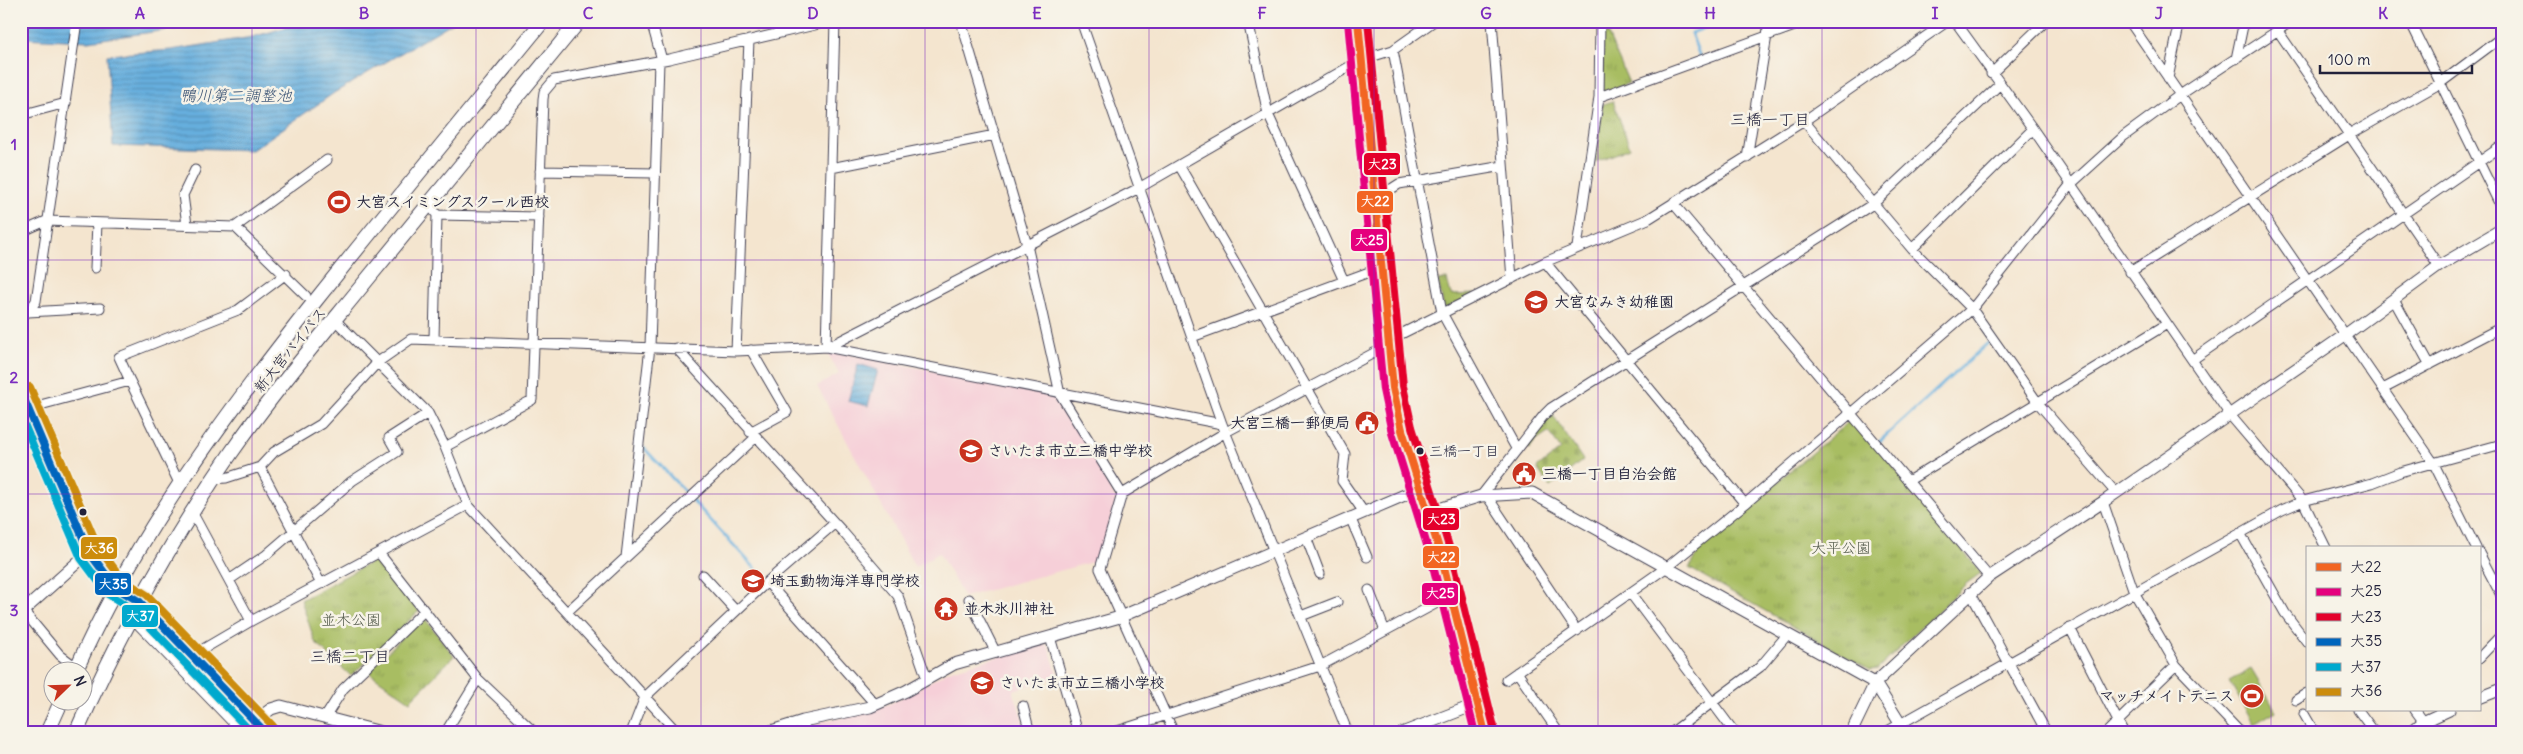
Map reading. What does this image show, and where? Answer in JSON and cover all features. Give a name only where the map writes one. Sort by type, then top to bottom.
[{"type":"main road","name":"新大宮バイパス","points":[[79,662],[115,587],[179,483],[271,356],[543,21]]},
{"type":"main road","name":"新大宮バイパス","points":[[76,733],[132,616],[192,512],[214,479],[255,421],[335,320],[433,209],[579,21]]},
{"type":"main road","points":[[1358,21],[1387,344],[1402,430],[1429,512],[1485,733]]},
{"type":"main road","points":[[21,391],[28,418],[89,552],[115,587],[132,616],[245,733]]},
{"type":"main road","points":[[115,587],[140,602],[266,733]]},
{"type":"main road","points":[[47,733],[56,712]]},
{"type":"street","points":[[25,314],[36,301],[46,221],[66,103],[77,21]]},
{"type":"street","points":[[626,556],[650,347],[660,60],[651,21]]},
{"type":"street","points":[[445,447],[532,400],[544,92],[554,80],[660,60],[833,21],[826,347]]},
{"type":"street","points":[[961,21],[1027,245],[1060,394],[1122,494]]},
{"type":"street","points":[[1080,21],[1224,428],[1348,733]]},
{"type":"street","points":[[1248,21],[1268,114],[1344,281]]},
{"type":"street","points":[[826,347],[1139,188],[1361,60],[1394,50],[1434,21]]},
{"type":"street","points":[[1492,21],[1512,279]]},
{"type":"street","points":[[1577,247],[1600,97],[1600,21]]},
{"type":"street","points":[[1746,158],[1767,37],[1766,21]]},
{"type":"street","points":[[1600,97],[1808,21]]},
{"type":"street","points":[[1174,733],[1120,617],[1100,569],[1122,494],[1224,428],[1306,389],[1442,313],[1577,247],[1648,219],[1804,121],[1948,21]]},
{"type":"street","points":[[1955,21],[1991,74],[2033,129],[2230,415],[2303,501],[2325,546]]},
{"type":"street","points":[[1991,74],[2046,21]]},
{"type":"street","points":[[2129,21],[2433,462],[2475,546]]},
{"type":"street","points":[[2168,78],[2180,21]]},
{"type":"street","points":[[2236,59],[2244,21]]},
{"type":"street","points":[[1506,680],[1667,567],[1745,504],[1972,310],[2071,184],[2124,136],[2180,95],[2292,21]]},
{"type":"street","points":[[2410,21],[2439,84],[2502,209]]},
{"type":"street","points":[[2278,31],[2439,266]]},
{"type":"street","points":[[2130,272],[2349,135],[2439,84],[2502,37]]},
{"type":"street","points":[[736,351],[749,40]]},
{"type":"street","points":[[1394,50],[1442,313],[1517,450]]},
{"type":"street","points":[[1484,496],[1517,450],[1551,408],[1873,204],[1999,85]]},
{"type":"street","points":[[21,115],[66,103]]},
{"type":"street","points":[[1804,121],[1912,249],[1972,310],[2038,403],[2116,493]]},
{"type":"street","points":[[1912,249],[2033,129]]},
{"type":"street","points":[[831,168],[995,135]]},
{"type":"street","points":[[2192,360],[2502,146]]},
{"type":"street","points":[[21,232],[46,221],[235,227],[328,160]]},
{"type":"street","points":[[1179,165],[1345,454],[1342,481],[1363,511]]},
{"type":"street","points":[[1374,200],[1399,184],[1503,166]]},
{"type":"street","points":[[187,225],[183,195],[195,170]]},
{"type":"street","points":[[540,171],[656,173]]},
{"type":"street","points":[[1673,203],[1989,576]]},
{"type":"street","points":[[434,339],[433,209],[539,217]]},
{"type":"street","points":[[95,268],[97,223]]},
{"type":"street","points":[[235,227],[286,274],[306,296]]},
{"type":"street","points":[[1851,733],[1875,683],[1989,576],[2103,502],[2230,415],[2345,335],[2439,266],[2502,229]]},
{"type":"street","points":[[1545,262],[1745,504]]},
{"type":"street","points":[[1192,337],[1380,268]]},
{"type":"street","points":[[179,483],[119,357],[238,310],[286,274]]},
{"type":"street","points":[[2394,300],[2430,365]]},
{"type":"street","points":[[25,314],[100,308]]},
{"type":"street","points":[[335,320],[428,413],[445,447],[468,505],[678,733]]},
{"type":"street","points":[[1908,481],[2167,324]]},
{"type":"street","points":[[2383,389],[2502,327]]},
{"type":"street","points":[[214,479],[226,478],[260,466],[274,452],[322,424],[378,362],[411,339],[736,351],[826,347],[1224,428]]},
{"type":"street","points":[[676,348],[898,596],[927,679]]},
{"type":"street","points":[[568,612],[753,435],[787,412],[751,350]]},
{"type":"street","points":[[28,418],[130,381]]},
{"type":"street","points":[[229,580],[266,555],[352,481],[397,452],[389,438],[428,413]]},
{"type":"street","points":[[1884,733],[1904,728],[2008,662],[2240,533],[2303,501],[2372,483],[2433,462],[2502,444]]},
{"type":"street","points":[[260,466],[321,584]]},
{"type":"street","points":[[765,733],[803,720],[875,704],[954,664],[1120,617],[1363,511],[1421,488]]},
{"type":"street","points":[[1429,512],[1484,496],[1532,493],[1875,683],[1904,728]]},
{"type":"street","points":[[1484,496],[1577,631]]},
{"type":"street","points":[[2103,502],[2134,592],[2176,665],[2241,733]]},
{"type":"street","points":[[193,656],[251,621],[468,505]]},
{"type":"street","points":[[192,512],[251,621]]},
{"type":"street","points":[[1350,517],[1367,557]]},
{"type":"street","points":[[631,733],[645,697],[767,582],[835,524]]},
{"type":"street","points":[[2240,533],[2285,612],[2306,641]]},
{"type":"street","points":[[1306,537],[1320,574]]},
{"type":"street","points":[[68,662],[22,610],[89,552]]},
{"type":"street","points":[[379,553],[478,678],[535,733]]},
{"type":"street","points":[[2480,555],[2502,597]]},
{"type":"street","points":[[703,575],[736,612]]},
{"type":"street","points":[[767,582],[875,704]]},
{"type":"street","points":[[1369,590],[1385,631]]},
{"type":"street","points":[[1970,592],[2047,733]]},
{"type":"street","points":[[1631,594],[1734,733]]},
{"type":"street","points":[[1111,733],[1320,666],[1450,596]]},
{"type":"street","points":[[969,599],[996,653]]},
{"type":"street","points":[[1301,616],[1337,602]]},
{"type":"street","points":[[326,716],[343,689],[424,611]]},
{"type":"street","points":[[2070,628],[2124,733]]},
{"type":"street","points":[[2481,652],[2502,634]]},
{"type":"street","points":[[1671,733],[1760,667],[1787,635]]},
{"type":"street","points":[[1050,637],[1078,733]]},
{"type":"street","points":[[2106,733],[2176,665]]},
{"type":"street","points":[[1517,672],[1559,733]]},
{"type":"street","points":[[445,733],[478,678]]},
{"type":"street","points":[[2480,698],[2502,689]]},
{"type":"street","points":[[2296,700],[2306,693]]},
{"type":"street","points":[[1408,732],[1477,704]]},
{"type":"street","points":[[255,721],[270,709],[281,706],[326,716],[385,733]]},
{"type":"street","points":[[1023,706],[1030,733]]},
{"type":"street","points":[[2359,712],[2375,733]]},
{"type":"street","points":[[2416,712],[2432,733]]},
{"type":"street","points":[[2410,733],[2423,722],[2442,712]]},
{"type":"street","points":[[2304,714],[2315,733]]},
{"type":"street","points":[[803,720],[806,733]]},
{"type":"shaded area","name":"さいたま市立三橋中学校","points":[[826,350],[1052,394],[1062,402],[1116,500],[1099,560],[964,597],[939,553],[915,567],[817,386],[839,374]]},
{"type":"shaded area","name":"さいたま市立三橋小学校","points":[[1044,644],[1049,647],[1058,677],[1013,690],[1027,733],[810,733],[808,727],[811,723],[848,717],[892,703],[951,670]]},
{"type":"green space","points":[[1603,23],[1629,83],[1603,93]]},
{"type":"green space","points":[[1613,101],[1630,148],[1595,162],[1603,104]]},
{"type":"green space","points":[[1447,279],[1451,295],[1475,294],[1444,309],[1438,280]]},
{"type":"green space","points":[[1552,414],[1583,460],[1550,487],[1537,468],[1561,449],[1548,432],[1536,440],[1529,449],[1526,446]]},
{"type":"green space","name":"大平公園","points":[[1853,418],[1981,573],[1967,583],[1878,669],[1870,670],[1689,568],[1698,555],[1695,551]]},
{"type":"green space","name":"並木公園","points":[[377,559],[419,611],[351,676],[315,642],[301,600]]},
{"type":"green space","name":"並木公園","points":[[423,616],[454,656],[410,701],[368,672]]},
{"type":"green space","name":"マッチメイトテニス","points":[[2251,669],[2276,711],[2254,724],[2229,681]]},
{"type":"water","points":[[21,21],[232,21],[88,41],[21,38]]},
{"type":"water","name":"鴨川第二調整池","points":[[309,21],[455,21],[334,93],[252,150],[113,146],[107,55],[171,50],[252,37]]},
{"type":"water","points":[[858,364],[878,370],[868,406],[848,401]]},
{"type":"waterway","points":[[1700,57],[1691,33],[1724,21]]},
{"type":"waterway","points":[[1880,441],[1989,342]]},
{"type":"waterway","points":[[644,448],[688,495]]},
{"type":"waterway","points":[[692,500],[764,578]]},
{"type":"transit line","name":"大22","points":[[1358,21],[1393,388],[1402,430],[1441,555],[1485,733]]},
{"type":"transit line","name":"大23","points":[[1368,21],[1403,386],[1412,427],[1451,553],[1495,731]]},
{"type":"transit line","name":"大25","points":[[1348,22],[1383,390],[1392,433],[1431,558],[1475,733]]},
{"type":"transit line","name":"大36","points":[[30,387],[98,547],[122,579],[147,595],[273,726]]},
{"type":"transit line","name":"大35","points":[[21,392],[89,552],[115,587],[140,602],[266,733]]},
{"type":"transit line","name":"大37","points":[[21,417],[81,558],[108,594],[134,610],[252,733]]},
{"type":"place","name":"大宮スイミングスクール西校","points":[[339,202]]},
{"type":"place","name":"大宮なみき幼稚園","points":[[1536,302]]},
{"type":"place","name":"大宮三橋一郵便局","points":[[1367,423]]},
{"type":"place","name":"さいたま市立三橋中学校","points":[[971,451]]},
{"type":"place","name":"三橋一丁目","points":[[1420,451]]},
{"type":"place","name":"三橋一丁目自治会館","points":[[1524,474]]},
{"type":"place","name":"埼玉動物海洋専門学校","points":[[753,581]]},
{"type":"place","name":"並木氷川神社","points":[[946,609]]},
{"type":"place","name":"さいたま市立三橋小学校","points":[[982,683]]},
{"type":"place","name":"マッチメイトテニス","points":[[2252,696]]},
{"type":"district","name":"三橋一丁目","points":[[1770,119]]},
{"type":"district","name":"三橋二丁目","points":[[350,656]]}]
